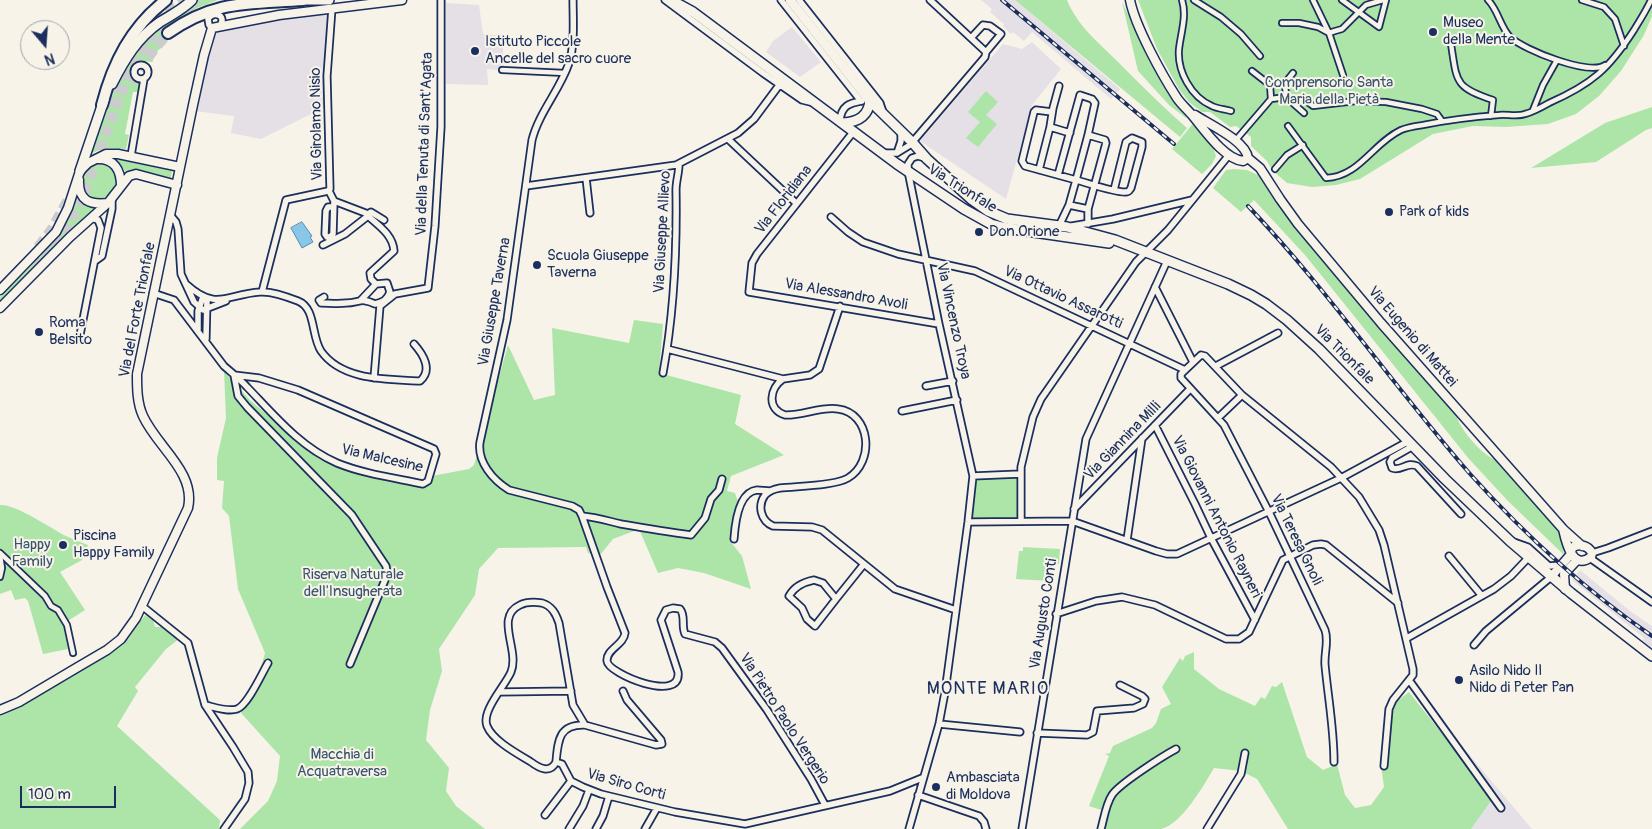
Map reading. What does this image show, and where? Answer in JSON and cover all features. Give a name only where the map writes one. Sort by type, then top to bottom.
[{"type":"highway","points":[[102,105],[112,71],[126,43],[148,16],[166,0]]},
{"type":"highway","points":[[168,33],[195,14],[219,4],[245,0],[280,2],[302,0]]},
{"type":"main road","points":[[80,171],[102,105],[124,61],[132,49],[156,25],[192,0]]},
{"type":"main road","points":[[302,0],[331,4]]},
{"type":"main road","name":"Via Trionfale","points":[[671,0],[699,16],[882,152],[964,210],[997,226],[1094,241],[1122,243]]},
{"type":"main road","points":[[790,0],[865,101],[868,108],[864,116],[856,121],[842,122]]},
{"type":"main road","points":[[865,101],[884,115],[927,159]]},
{"type":"main road","name":"Via Trionfale","points":[[927,159],[961,192],[988,211],[1007,219],[1063,227],[1106,237],[1251,294],[1271,307],[1319,349],[1444,479],[1510,541],[1565,589],[1652,656]]},
{"type":"street","points":[[331,4],[402,0]]},
{"type":"street","name":"Via della Tenuta di Sant'Agata","points":[[374,378],[380,306],[394,294],[428,288],[435,226],[441,127],[441,0]]},
{"type":"street","name":"Via Giuseppe Taverna","points":[[573,0],[572,54],[565,73],[535,129],[529,155],[507,320],[479,452],[484,465],[500,484],[506,488],[572,506],[579,510],[582,516]]},
{"type":"street","name":"Via Trionfale","points":[[665,0],[802,100],[818,105]]},
{"type":"street","points":[[781,0],[865,101],[846,106],[841,113],[842,122]]},
{"type":"street","points":[[799,0],[880,103],[884,115]]},
{"type":"street","points":[[930,0],[986,52]]},
{"type":"street","points":[[1130,0],[1154,56],[1177,98],[1218,145],[1240,161],[1245,161],[1248,158]]},
{"type":"street","points":[[1182,0],[1185,10],[1179,50],[1183,75],[1194,93],[1200,98],[1212,106],[1231,111]]},
{"type":"street","points":[[1194,0],[1221,16],[1241,34],[1260,56]]},
{"type":"street","points":[[1313,0],[1328,33],[1343,75]]},
{"type":"street","points":[[1282,22],[1318,27],[1328,33],[1342,30],[1359,13],[1366,5],[1384,0],[1379,27],[1359,13],[1342,0]]},
{"type":"street","points":[[1488,0],[1509,36],[1518,43],[1556,60],[1586,68],[1601,68],[1616,58]]},
{"type":"street","points":[[1582,0],[1604,7],[1615,19],[1624,46]]},
{"type":"street","points":[[1288,126],[1326,178],[1333,178],[1345,174],[1360,164],[1387,138],[1403,129],[1442,121],[1525,115],[1582,87],[1597,76],[1616,58],[1646,11],[1650,0]]},
{"type":"street","name":"Via Girolamo Nisio","points":[[262,292],[286,200],[329,191],[330,128],[327,76],[332,23],[331,4]]},
{"type":"street","name":"Via del Forte Trionfale","points":[[0,710],[28,696],[113,646],[131,626],[142,606],[187,511],[190,495],[188,485],[184,475],[145,420],[138,400],[137,374],[204,55],[216,28],[331,4]]},
{"type":"street","points":[[882,152],[888,154],[897,153],[912,142],[984,57],[1001,34],[990,26],[983,25],[970,38]]},
{"type":"street","points":[[1451,44],[1456,75],[1463,88],[1493,100],[1491,116]]},
{"type":"street","points":[[1533,110],[1556,60]]},
{"type":"street","points":[[502,70],[565,73]]},
{"type":"street","points":[[1252,72],[1270,85],[1285,83]]},
{"type":"street","points":[[1293,72],[1285,83],[1286,97],[1304,113]]},
{"type":"street","points":[[131,156],[144,79]]},
{"type":"street","name":"Via Giuseppe Allievo","points":[[663,373],[671,320],[677,244],[676,191],[679,164],[741,130],[754,119],[780,84]]},
{"type":"street","points":[[1270,85],[1272,99]]},
{"type":"street","points":[[1039,170],[1059,86]]},
{"type":"street","points":[[1058,175],[1080,95],[1092,99],[1095,103],[1063,227],[1088,224],[1192,200]]},
{"type":"street","points":[[1235,141],[1272,99],[1286,97]]},
{"type":"street","points":[[1309,104],[1313,106],[1356,101],[1386,102],[1437,114],[1442,121]]},
{"type":"street","points":[[1052,112],[1041,110],[1034,112],[1022,160],[1025,166],[1114,190],[1125,192],[1132,188],[1142,147],[1141,141],[1132,138],[1126,142],[1114,190]]},
{"type":"street","name":"Via Eugenio di Mattei","points":[[1189,111],[1245,148],[1248,158],[1262,170],[1298,224],[1381,323],[1563,529],[1582,546],[1590,549],[1591,555]]},
{"type":"street","points":[[1050,127],[1070,132]]},
{"type":"street","name":"Via Floridiana","points":[[749,292],[754,259],[854,131]]},
{"type":"street","points":[[897,153],[901,141],[901,132]]},
{"type":"street","points":[[1218,145],[1218,138],[1223,132]]},
{"type":"street","points":[[1088,134],[1105,140],[1106,143],[1088,210],[1088,224]]},
{"type":"street","points":[[728,138],[796,203]]},
{"type":"street","points":[[1275,169],[1287,154],[1303,145]]},
{"type":"street","points":[[0,290],[56,232],[68,208],[80,171],[88,163],[102,156],[114,154],[180,167]]},
{"type":"street","points":[[1021,521],[1020,474],[1029,430],[1036,408],[1091,326],[1145,252],[1166,233],[1229,154]]},
{"type":"street","name":"Via Trionfale","points":[[908,171],[908,164],[912,158],[918,156],[927,159]]},
{"type":"street","points":[[95,159],[104,159],[116,166],[120,174],[121,186]]},
{"type":"street","points":[[526,186],[679,164]]},
{"type":"street","points":[[80,171],[79,188],[84,198],[93,203],[110,200]]},
{"type":"street","name":"Via Vincenzo Troya","points":[[908,171],[939,324],[973,476],[956,610],[938,724],[909,829]]},
{"type":"street","points":[[0,308],[28,278],[110,200],[129,176],[135,174],[176,185]]},
{"type":"street","points":[[586,178],[590,213]]},
{"type":"street","points":[[329,191],[334,204],[333,234],[330,238],[327,237],[325,234],[326,211],[328,207],[334,204],[368,215],[388,235],[394,251],[370,274],[371,279],[376,284]]},
{"type":"street","points":[[95,261],[102,256],[112,209],[110,200]]},
{"type":"street","points":[[1069,205],[1088,210]]},
{"type":"street","points":[[1174,205],[1178,209],[1180,216]]},
{"type":"street","points":[[323,245],[345,234],[371,212],[384,220]]},
{"type":"street","points":[[171,216],[176,222],[178,229],[180,269],[198,309],[198,330]]},
{"type":"street","name":"Via Ottavio Assarotti","points":[[831,217],[863,242],[898,254],[974,271],[1185,370]]},
{"type":"street","points":[[80,335],[101,226],[96,219],[91,218]]},
{"type":"street","name":"Via Augusto Conti","points":[[1022,829],[1086,439],[1167,261]]},
{"type":"street","points":[[324,297],[319,300],[321,303],[349,303],[368,300],[375,304],[383,302],[388,298],[390,292],[387,283],[376,284],[361,300]]},
{"type":"street","points":[[186,284],[206,298],[221,300],[262,292],[303,303],[308,311],[317,343],[326,357],[346,370],[374,378],[420,381],[423,378],[426,362],[422,353],[414,344]]},
{"type":"street","points":[[1155,287],[1193,362]]},
{"type":"street","name":"Via Alessandro Avoli","points":[[749,292],[939,324]]},
{"type":"street","name":"Via Malcesine","points":[[153,293],[172,298],[224,366],[286,428],[331,460],[349,468],[375,474],[422,483],[428,481],[436,454],[434,449],[298,390],[259,378],[234,375]]},
{"type":"street","points":[[183,312],[190,314],[198,309],[206,298]]},
{"type":"street","points":[[206,298],[206,341]]},
{"type":"street","points":[[198,309],[207,309],[231,298]]},
{"type":"street","points":[[667,349],[784,379],[808,375],[819,369],[840,306]]},
{"type":"street","points":[[1216,366],[1278,333]]},
{"type":"street","points":[[1190,389],[1180,378],[1181,374],[1203,354],[1242,395],[1328,465],[1362,501],[1379,530],[1414,668],[1409,680],[1393,700],[1389,709],[1384,766]]},
{"type":"street","name":"Via Malcesine","points":[[234,375],[238,396],[247,408],[352,515],[386,566],[385,580],[350,664]]},
{"type":"street","points":[[734,539],[740,508],[743,500],[751,492],[845,480],[855,473],[861,465],[866,449],[862,427],[852,415],[843,410],[832,409],[787,415],[777,411],[773,403],[773,391],[775,386],[784,379]]},
{"type":"street","points":[[926,386],[952,380]]},
{"type":"street","name":"Via Giannina Milli","points":[[1074,509],[1190,389]]},
{"type":"street","name":"Via Teresa Gnoli","points":[[1190,389],[1219,417],[1227,428],[1325,630],[1327,637],[1324,655],[1330,721],[1334,736],[1334,762]]},
{"type":"street","points":[[1219,417],[1242,395]]},
{"type":"street","points":[[902,411],[957,400]]},
{"type":"street","name":"Via Giovanni Antonio Rayneri","points":[[1156,424],[1211,538],[1255,620]]},
{"type":"street","points":[[1127,540],[1142,438]]},
{"type":"street","points":[[968,522],[1072,521],[1156,551],[1173,554],[1179,553],[1411,444]]},
{"type":"street","points":[[1411,444],[1392,458],[1390,462],[1392,468],[1398,469],[1409,464],[1417,466],[1460,514]]},
{"type":"street","points":[[973,476],[1020,474]]},
{"type":"street","points":[[582,516],[598,517],[637,527],[691,535],[705,518],[711,499],[719,490],[722,479]]},
{"type":"street","points":[[770,491],[765,496],[761,507],[762,515],[767,523],[778,527],[820,528],[901,592],[956,610]]},
{"type":"street","name":"Via Pietro Paolo Vergerio","points":[[582,516],[606,588],[625,633],[622,642],[607,657],[612,669],[659,687],[668,687],[675,683],[678,672],[660,620],[664,612],[671,608],[677,608],[682,611],[686,634],[718,644],[722,648],[767,710],[811,779],[824,805]]},
{"type":"street","name":"Via Eugenio di Mattei","points":[[1563,529],[1573,555]]},
{"type":"street","points":[[1573,555],[1584,560],[1591,555],[1652,531]]},
{"type":"street","name":"Via Trionfale","points":[[1510,541],[1528,547],[1549,566],[1560,565]]},
{"type":"street","points":[[1056,614],[1104,599],[1126,597],[1155,605],[1221,637],[1232,640],[1239,639],[1246,635],[1255,620],[1282,562],[1289,556],[1315,544],[1326,545],[1398,603]]},
{"type":"street","points":[[1565,589],[1564,574],[1573,555],[1574,546],[1582,546]]},
{"type":"street","points":[[0,554],[2,568],[0,577]]},
{"type":"street","points":[[0,554],[45,596],[51,606],[58,610],[67,624],[73,653]]},
{"type":"street","points":[[1474,645],[1486,631],[1551,577],[1560,565],[1573,555]]},
{"type":"street","points":[[1591,555],[1652,602]]},
{"type":"street","points":[[1449,556],[1482,596]]},
{"type":"street","points":[[1407,638],[1482,596],[1507,579],[1529,557]]},
{"type":"street","points":[[836,599],[823,583],[814,580],[802,584],[791,592],[789,596],[802,608],[806,619],[815,626],[864,564]]},
{"type":"street","points":[[585,725],[574,708],[556,616],[551,608],[546,605],[530,602],[515,607],[509,616],[508,629],[514,663],[510,674],[487,712],[486,724],[501,743],[539,768],[550,768],[553,766],[556,762],[560,740],[566,729],[573,725],[585,725],[652,745],[662,744],[661,740],[627,700],[623,690]]},
{"type":"street","points":[[142,606],[188,643],[205,705],[248,772],[249,779],[245,799],[224,829]]},
{"type":"street","points":[[205,705],[228,710],[240,707],[258,683],[268,663]]},
{"type":"street","points":[[1409,680],[1502,808]]},
{"type":"street","points":[[1037,733],[1089,734],[1093,731],[1095,714],[1098,710],[1134,708],[1143,704],[1145,700],[1143,697],[1120,684]]},
{"type":"street","points":[[500,692],[571,691]]},
{"type":"street","points":[[938,724],[1020,732]]},
{"type":"street","points":[[1101,829],[1108,803],[1114,792],[1176,749]]},
{"type":"street","points":[[1208,829],[1241,774],[1245,753]]},
{"type":"street","name":"Via Siro Corti","points":[[556,762],[562,764],[572,780],[590,790],[609,796],[726,822],[752,823]]},
{"type":"street","points":[[745,829],[752,823],[895,790],[922,778]]},
{"type":"street","points":[[545,815],[572,780]]},
{"type":"street","points":[[569,829],[584,806],[590,790]]},
{"type":"street","points":[[918,795],[977,815],[983,819],[986,829]]},
{"type":"street","points":[[596,829],[604,816],[609,796]]},
{"type":"street","points":[[645,829],[657,808]]},
{"type":"shaded area","points":[[981,0],[1015,0],[1120,89],[1111,99],[1032,32],[1024,41],[1013,32],[1011,34],[1003,26],[1004,24],[990,12],[992,9]]},
{"type":"shaded area","name":"Istituto Piccole Ancelle del sacro cuore","points":[[446,3],[479,5],[483,34],[502,36],[504,66],[563,68],[563,77],[487,69],[488,85],[446,84]]},
{"type":"shaded area","points":[[330,11],[324,75],[326,106],[261,139],[231,133],[234,116],[195,111],[213,35],[219,30]]},
{"type":"shaded area","points":[[792,27],[821,62],[800,77],[766,52],[773,41]]},
{"type":"shaded area","points":[[1032,42],[1061,69],[1032,105],[1006,199],[920,141],[1003,44],[1022,49]]},
{"type":"shaded area","points":[[1580,570],[1630,611],[1652,626],[1652,652],[1641,644],[1644,638],[1572,580]]},
{"type":"shaded area","points":[[1461,745],[1532,829],[1471,829],[1481,815],[1445,769]]},
{"type":"green space","points":[[197,0],[218,0],[197,8],[171,26],[171,37],[152,57],[153,62],[140,61],[133,64],[130,75],[140,84],[138,92],[133,92],[125,134],[129,135],[126,149],[105,148],[92,153],[114,92],[129,62],[148,38],[187,10]]},
{"type":"green space","points":[[1015,0],[1067,0],[1084,28],[1187,128],[1180,137]]},
{"type":"green space","name":"Comprensorio Santa Maria della Pietà","points":[[1138,0],[1652,0],[1652,16],[1644,35],[1621,71],[1599,96],[1576,114],[1548,124],[1506,127],[1473,126],[1433,134],[1360,179],[1336,185],[1312,187],[1287,183],[1272,170],[1267,161],[1251,146],[1251,137],[1236,126],[1230,127],[1210,112],[1202,112],[1189,102],[1179,89],[1157,49]]},
{"type":"green space","points":[[1122,2],[1167,93],[1187,116],[1186,118],[1169,105],[1138,71]]},
{"type":"green space","points":[[986,91],[998,102],[986,115],[997,124],[978,147],[966,138],[980,122],[968,112]]},
{"type":"green space","points":[[1652,107],[1652,128],[1596,162],[1531,168],[1605,123]]},
{"type":"green space","points":[[1195,121],[1211,141],[1216,156],[1212,164],[1202,174],[1172,149]]},
{"type":"green space","points":[[116,159],[172,171],[171,178],[135,169],[126,172]]},
{"type":"green space","points":[[99,164],[111,169],[116,181],[111,193],[99,198],[87,193],[82,181],[87,169]]},
{"type":"green space","points":[[1226,170],[1247,170],[1260,176],[1288,217],[1456,414],[1472,441],[1484,453],[1496,460],[1554,525],[1561,538],[1564,555],[1508,501],[1469,459],[1305,255],[1254,200],[1241,212],[1213,188]]},
{"type":"green space","points":[[76,195],[83,203],[95,209],[0,302],[0,297],[35,263],[55,239],[70,212]]},
{"type":"green space","name":"Riserva Naturale dell'Insugherata","points":[[634,320],[663,324],[659,373],[741,395],[735,424],[784,455],[731,476],[727,491],[735,493],[738,502],[730,541],[742,556],[751,589],[704,573],[678,568],[658,573],[639,529],[613,539],[600,555],[588,553],[586,547],[498,548],[479,569],[475,595],[439,649],[442,671],[430,710],[426,740],[449,768],[446,791],[456,806],[485,829],[240,829],[268,801],[277,781],[280,756],[241,713],[254,692],[265,653],[238,589],[229,516],[222,508],[224,481],[217,480],[217,458],[226,418],[224,371],[250,400],[319,459],[350,472],[422,486],[432,476],[469,469],[474,465],[508,345],[534,400],[555,395],[552,328],[629,343]]},
{"type":"green space","points":[[976,478],[1018,478],[1018,519],[972,520]]},
{"type":"green space","name":"Happy Family","points":[[0,505],[24,512],[66,536],[88,545],[82,560],[60,572],[85,610],[63,624],[68,649],[43,654],[28,601],[25,598],[15,600],[11,590],[0,594]]},
{"type":"green space","points":[[1023,547],[1060,549],[1059,564],[1052,564],[1051,581],[1016,579],[1019,551],[1023,551]]},
{"type":"green space","points":[[145,615],[153,620],[155,627],[163,627],[179,639],[166,649],[135,687],[138,691],[117,726],[220,820],[219,829],[0,829],[0,715],[128,639]]},
{"type":"green space","points":[[1194,652],[1194,669],[1219,689],[1255,706],[1261,697],[1265,699],[1272,686],[1276,687],[1282,682],[1307,757],[1323,770],[1337,764],[1345,795],[1355,808],[1371,805],[1384,787],[1381,766],[1389,753],[1391,717],[1397,701],[1409,692],[1493,798],[1471,829],[1288,829],[1257,779],[1241,771],[1214,768],[1191,803],[1169,826],[1161,829],[1105,829],[1101,810],[1089,806],[1109,756],[1105,754],[1110,753],[1113,746],[1152,728],[1161,709],[1171,704],[1162,687],[1180,658],[1183,661],[1185,656]]},
{"type":"water","points":[[302,222],[312,236],[310,237],[313,242],[302,248],[291,228]]},
{"type":"tunnel","points":[[144,31],[162,14],[182,0]]},
{"type":"tunnel","points":[[185,8],[200,0]]},
{"type":"tunnel","points":[[36,268],[51,251],[75,212],[131,70],[149,39],[165,22]]},
{"type":"tunnel","points":[[131,82],[168,33]]},
{"type":"tunnel","points":[[106,106],[118,76]]},
{"type":"tunnel","points":[[38,247],[51,230],[70,196]]},
{"type":"railway","points":[[1002,0],[1174,144]]},
{"type":"railway","points":[[1248,206],[1278,238],[1334,305],[1415,408],[1471,475],[1557,561],[1603,600],[1652,636]]},
{"type":"place","name":"Museo della Mente","points":[[1433,32]]},
{"type":"place","name":"Istituto Piccole Ancelle del sacro cuore","points":[[475,51]]},
{"type":"place","name":"Park of kids","points":[[1389,212]]},
{"type":"place","name":"Don Orione","points":[[979,232]]},
{"type":"place","name":"Scuola Giuseppe Taverna","points":[[537,265]]},
{"type":"place","name":"Roma Belsito","points":[[39,332]]},
{"type":"place","name":"Piscina Happy Family","points":[[63,545]]},
{"type":"place","name":"Asilo Nido Il Nido di Peter Pan","points":[[1459,680]]},
{"type":"place","name":"Ambasciata di Moldova","points":[[936,787]]},
{"type":"district","name":"MONTE MARIO","points":[[988,689]]},
{"type":"park label","name":"Macchia di Acquatraversa","points":[[342,764]]}]
